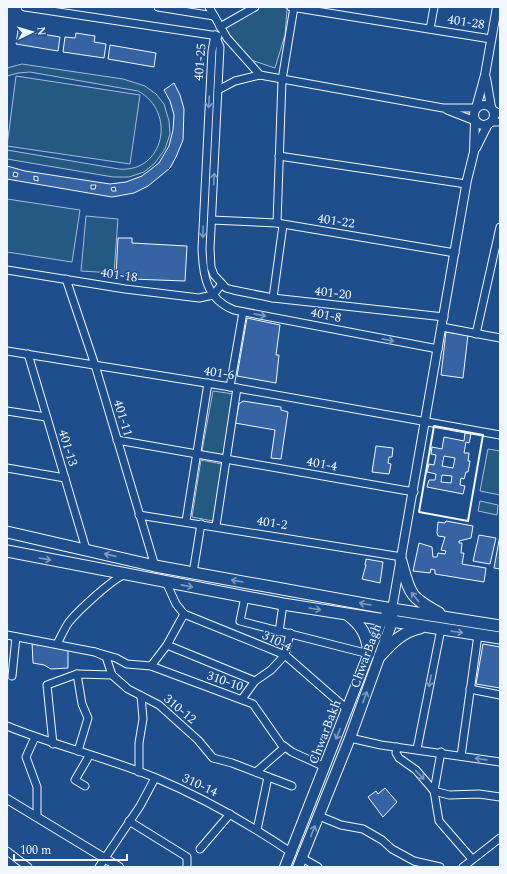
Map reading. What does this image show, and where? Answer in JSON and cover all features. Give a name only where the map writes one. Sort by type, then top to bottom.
[{"type":"main road","points":[[7,532],[155,566],[392,609],[500,626]]},
{"type":"main road","points":[[7,551],[283,604],[500,638]]},
{"type":"main road","points":[[401,559],[411,593],[420,602],[447,618]]},
{"type":"main road","name":"ChwarBakh","points":[[285,867],[348,710],[392,609]]},
{"type":"main road","points":[[346,614],[359,624],[365,632],[373,654],[407,632],[426,627]]},
{"type":"main road","name":"ChwarBagh","points":[[300,863],[350,738],[373,654]]},
{"type":"street","points":[[25,7],[227,38]]},
{"type":"street","points":[[158,7],[214,16]]},
{"type":"street","points":[[209,7],[227,38],[260,75]]},
{"type":"street","points":[[220,27],[255,7]]},
{"type":"street","points":[[273,298],[280,224],[279,156],[282,80],[293,7]]},
{"type":"street","name":"401-28","points":[[293,7],[492,39]]},
{"type":"street","points":[[430,29],[434,7]]},
{"type":"street","points":[[392,609],[414,492],[466,184],[474,152],[475,121],[473,114],[485,75],[497,7]]},
{"type":"street","name":"401-25","points":[[215,35],[220,47],[211,266],[214,275],[222,284]]},
{"type":"street","name":"401-25","points":[[213,295],[202,271],[202,249],[212,51],[215,35]]},
{"type":"street","points":[[218,90],[235,81],[260,75],[444,108],[476,108],[481,104],[495,110]]},
{"type":"street","points":[[474,152],[494,116],[495,110],[485,75]]},
{"type":"street","points":[[444,108],[481,125],[500,122]]},
{"type":"street","points":[[279,156],[466,184]]},
{"type":"street","name":"401-22","points":[[212,220],[280,224],[455,253]]},
{"type":"street","points":[[476,334],[500,227]]},
{"type":"street","name":"401-18","points":[[7,270],[199,298],[213,295]]},
{"type":"street","name":"401-11","points":[[66,279],[95,365],[155,566]]},
{"type":"street","points":[[213,295],[222,284]]},
{"type":"street","name":"401-20","points":[[222,284],[232,290],[273,298],[444,318]]},
{"type":"street","name":"401-8","points":[[213,295],[229,308],[244,312],[438,349]]},
{"type":"street","points":[[216,526],[226,459],[244,312]]},
{"type":"street","points":[[442,327],[500,338]]},
{"type":"street","name":"401-6","points":[[7,351],[208,383],[425,423],[500,435]]},
{"type":"street","name":"401-13","points":[[28,354],[86,549]]},
{"type":"street","points":[[186,521],[208,383]]},
{"type":"street","points":[[7,411],[46,417]]},
{"type":"street","name":"401-4","points":[[117,440],[414,492]]},
{"type":"street","points":[[7,468],[65,478]]},
{"type":"street","name":"401-2","points":[[139,514],[216,526],[401,559]]},
{"type":"street","points":[[192,572],[201,524]]},
{"type":"street","points":[[56,644],[70,622],[85,606],[118,576],[127,574]]},
{"type":"street","points":[[151,666],[167,645],[184,614],[176,604],[166,582]]},
{"type":"street","points":[[245,596],[240,621],[279,632],[373,654]]},
{"type":"street","points":[[279,632],[283,604]]},
{"type":"street","name":"310-4","points":[[184,614],[285,655],[348,710]]},
{"type":"street","points":[[417,749],[441,629]]},
{"type":"street","points":[[242,699],[255,681],[272,670],[285,655],[290,634]]},
{"type":"street","name":"310-10","points":[[7,635],[95,652],[116,658],[126,664],[151,666],[242,699],[253,704],[281,744],[292,752],[325,767]]},
{"type":"street","points":[[462,756],[478,635]]},
{"type":"street","points":[[12,676],[16,637]]},
{"type":"street","points":[[167,645],[255,681]]},
{"type":"street","points":[[53,744],[47,685],[77,674],[112,675],[106,657],[95,652]]},
{"type":"street","points":[[77,674],[82,704],[88,718],[78,751]]},
{"type":"street","name":"310-12","points":[[112,675],[128,689],[159,705],[180,723],[213,758],[292,786]]},
{"type":"street","points":[[470,689],[500,695]]},
{"type":"street","points":[[139,772],[139,743],[143,719],[141,696]]},
{"type":"street","name":"310-14","points":[[7,726],[53,744],[78,751],[155,778],[230,814],[292,852]]},
{"type":"street","points":[[35,737],[26,757],[37,787],[38,817]]},
{"type":"street","points":[[350,738],[397,747],[441,752],[500,762]]},
{"type":"street","points":[[256,772],[285,747]]},
{"type":"street","points":[[397,747],[396,753],[399,758],[416,770],[434,791],[448,795],[479,794],[500,797]]},
{"type":"street","points":[[441,752],[434,791],[439,821],[472,859]]},
{"type":"street","points":[[85,786],[75,780],[90,756]]},
{"type":"street","points":[[258,830],[268,777]]},
{"type":"street","points":[[99,867],[155,778]]},
{"type":"street","points":[[7,799],[119,867]]},
{"type":"street","points":[[200,849],[230,814]]},
{"type":"street","points":[[319,816],[341,825],[363,829],[382,840],[392,849],[414,861],[440,867]]},
{"type":"street","points":[[129,821],[187,858],[187,867]]},
{"type":"street","points":[[463,867],[500,838]]},
{"type":"street","points":[[7,851],[25,866]]},
{"type":"street","points":[[300,863],[318,867]]},
{"type":"shaded area","points":[[258,7],[284,7],[287,9],[285,35],[275,68],[248,59],[223,28]]},
{"type":"shaded area","points":[[22,64],[123,79],[145,86],[156,94],[164,104],[169,121],[170,134],[165,149],[155,163],[144,172],[129,177],[113,177],[7,159],[7,150],[119,169],[134,168],[146,161],[155,152],[160,139],[161,126],[158,113],[150,101],[138,91],[30,72],[7,76],[7,68]]},
{"type":"shaded area","points":[[16,76],[140,95],[130,164],[7,146]]},
{"type":"shaded area","points":[[7,199],[80,210],[72,262],[7,252]]},
{"type":"shaded area","points":[[86,216],[118,219],[114,273],[81,271]]},
{"type":"shaded area","points":[[213,391],[234,394],[223,455],[202,451]]},
{"type":"shaded area","points":[[488,449],[500,451],[500,495],[480,491]]},
{"type":"shaded area","points":[[201,460],[222,464],[213,521],[192,517]]},
{"type":"shaded area","points":[[480,501],[498,505],[497,515],[478,511]]},
{"type":"building","points":[[18,30],[60,37],[58,51],[16,44]]},
{"type":"building","points":[[76,33],[95,36],[94,42],[106,44],[104,58],[63,52],[65,37],[75,38]]},
{"type":"building","points":[[110,45],[156,53],[154,67],[108,59]]},
{"type":"building","points":[[174,83],[180,95],[184,109],[183,140],[170,168],[148,186],[134,193],[112,197],[7,179],[7,166],[25,171],[110,184],[126,182],[142,176],[159,163],[169,146],[173,130],[174,115],[170,101],[164,90]],"holes":[[[14,172],[18,173],[17,177],[13,176]],[[34,176],[38,177],[38,181],[34,180]],[[91,185],[96,185],[95,189],[91,189]],[[115,187],[116,191],[112,191],[111,188]]]},
{"type":"building","points":[[118,238],[132,238],[132,243],[187,246],[185,281],[131,279],[131,275],[116,275]]},
{"type":"building","points":[[247,318],[280,325],[276,355],[279,355],[276,383],[237,376]]},
{"type":"building","points":[[446,332],[468,335],[463,378],[441,375]]},
{"type":"building","points":[[243,401],[281,407],[281,410],[288,412],[281,459],[271,458],[275,430],[235,423],[239,404]]},
{"type":"building","points":[[465,433],[471,434],[469,443],[466,442],[464,453],[469,453],[468,461],[470,461],[468,472],[466,472],[464,479],[461,478],[460,485],[465,486],[463,494],[427,487],[429,480],[435,480],[436,474],[427,472],[429,464],[434,465],[436,455],[431,454],[432,447],[442,449],[444,437],[464,441]],"holes":[[[444,456],[455,458],[453,468],[442,466]],[[442,475],[452,476],[451,483],[441,482]]]},
{"type":"building","points":[[376,446],[393,448],[392,457],[389,457],[388,463],[391,464],[389,474],[372,472]]},
{"type":"building","points":[[446,521],[473,526],[471,538],[459,541],[459,543],[462,543],[461,553],[464,553],[462,564],[486,568],[484,582],[435,574],[435,570],[431,569],[430,573],[413,571],[419,543],[432,547],[433,557],[437,557],[438,553],[445,554],[446,551],[441,550],[445,537],[438,536],[437,533],[438,522],[445,523]]},
{"type":"building","points":[[479,535],[496,538],[490,564],[473,561]]},
{"type":"building","points":[[500,535],[500,569],[494,568]]},
{"type":"building","points":[[366,559],[383,562],[380,583],[362,579]]},
{"type":"building","points":[[32,642],[68,649],[68,668],[51,669],[44,665],[33,663]]},
{"type":"building","points":[[483,644],[500,647],[500,688],[476,684]]},
{"type":"building","points":[[385,788],[397,802],[383,817],[368,797],[376,791],[378,794]]},
{"type":"wall","points":[[434,426],[483,435],[468,521],[419,512],[434,426]]}]
